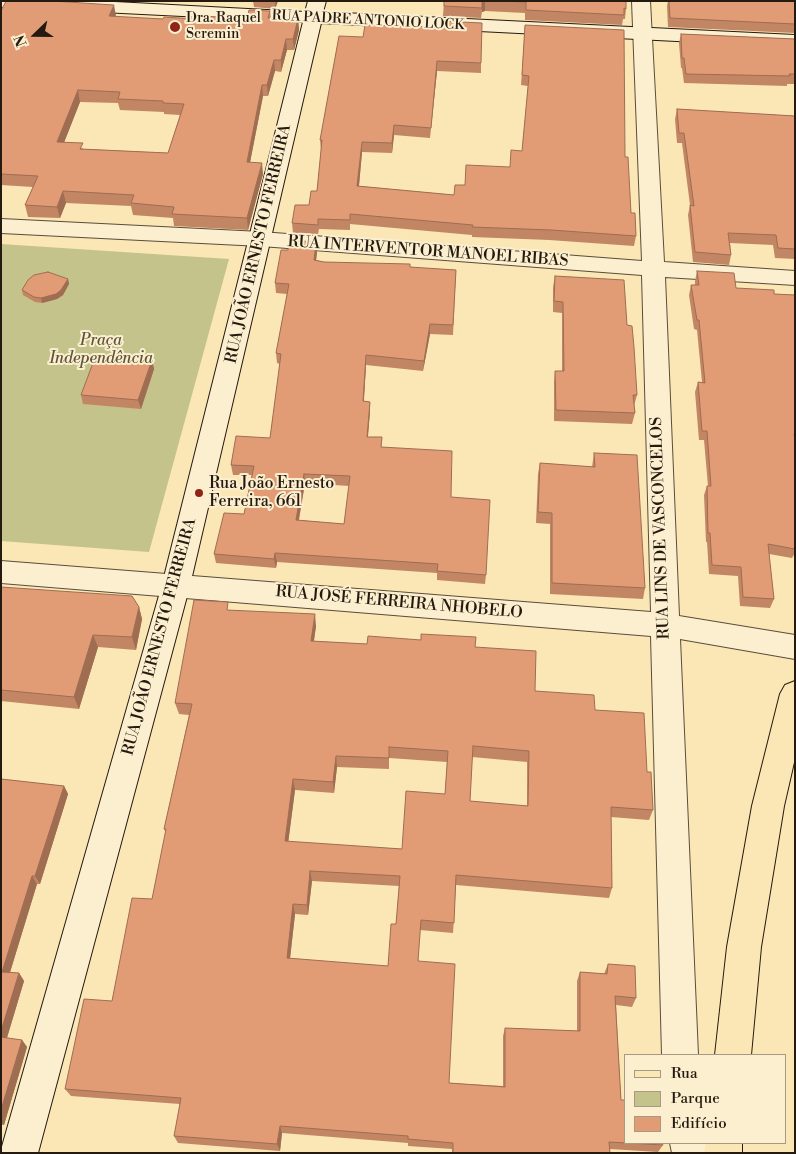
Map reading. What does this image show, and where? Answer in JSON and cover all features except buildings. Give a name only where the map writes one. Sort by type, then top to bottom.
[{"type":"main road","points":[[733,1054],[744,947],[768,806],[795,694]]},
{"type":"street","name":"RUA LINS DE VASCONCELOS","points":[[641,1],[653,269],[680,1054]]},
{"type":"street","name":"RUA PADRE ANTONIO LOCK","points":[[1,2],[315,10],[642,34],[795,41]]},
{"type":"street","name":"RUA JOÃO ERNESTO FERREIRA","points":[[18,1153],[176,585],[261,240],[315,10]]},
{"type":"street","name":"RUA INTERVENTOR MANOEL RIBAS","points":[[1,226],[261,240],[795,278]]},
{"type":"street","name":"RUA JOSÉ FERREIRA NHOBELO","points":[[1,572],[664,625],[795,647]]},
{"type":"green space","name":"Praça Independência","points":[[1,244],[229,259],[149,552],[1,541]]},
{"type":"place","name":"Dra. Raquel Scremin","points":[[175,27]]},
{"type":"place","name":"Rua João Ernesto Ferreira, 661","points":[[199,493]]}]
